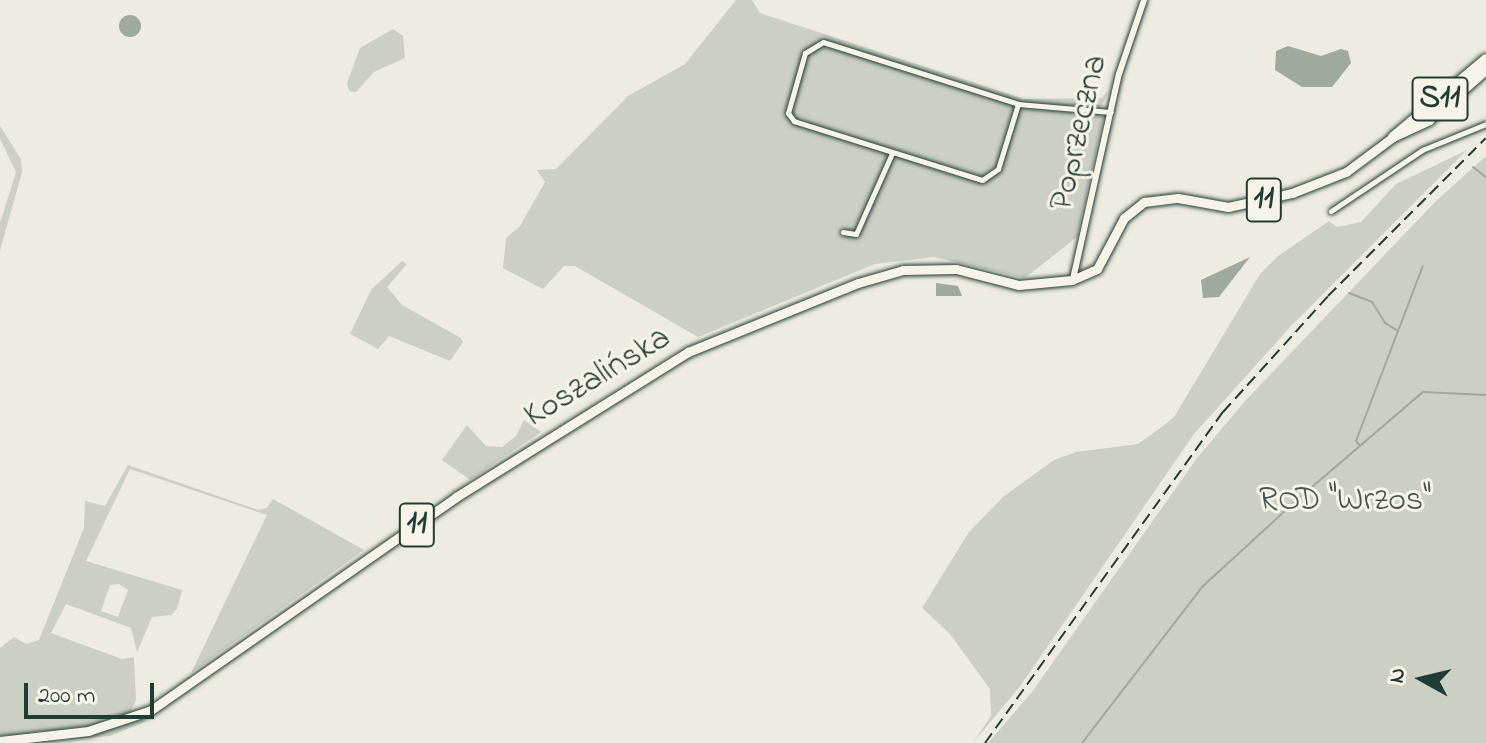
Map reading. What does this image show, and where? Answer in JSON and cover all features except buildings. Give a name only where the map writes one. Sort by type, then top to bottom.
[{"type":"highway","name":"S11","points":[[1393,137],[1486,59]]},
{"type":"highway","name":"S11","points":[[1429,120],[1486,70]]},
{"type":"highway","name":"11","points":[[1072,280],[1097,269],[1124,218],[1144,202],[1178,198],[1228,207],[1292,193],[1346,172],[1393,137],[1429,120]]},
{"type":"highway","name":"Koszalińska","points":[[0,741],[113,725],[151,710],[456,497],[674,358],[858,283],[903,270],[956,269],[1019,285],[1072,280]]},
{"type":"street","name":"Poprzeczna","points":[[1072,280],[1111,112],[1144,0]]},
{"type":"street","points":[[1018,104],[998,169],[989,178],[978,180],[789,116],[805,53],[815,44],[830,44],[1018,104],[1111,112]]},
{"type":"street","points":[[1331,211],[1422,150],[1486,124]]},
{"type":"street","points":[[843,232],[856,234],[892,153]]},
{"type":"green space","points":[[736,0],[752,0],[760,13],[1024,99],[1102,98],[1109,90],[1098,114],[1103,118],[1077,237],[1025,278],[934,257],[875,264],[698,337],[575,266],[564,266],[543,289],[503,268],[506,238],[520,226],[545,182],[537,170],[556,169],[628,96],[685,64]]},
{"type":"green space","points":[[393,29],[403,36],[405,58],[374,72],[356,92],[349,91],[347,83],[360,48]]},
{"type":"green space","points":[[0,126],[21,159],[22,172],[0,251],[0,223],[16,172],[0,139]]},
{"type":"green space","points":[[1467,150],[1291,326],[1194,434],[1021,685],[973,743],[991,716],[990,689],[950,634],[922,608],[969,532],[1003,497],[1054,460],[1076,452],[1138,444],[1163,426],[1174,417],[1260,274],[1278,256],[1329,221],[1337,227],[1361,222],[1396,184]]},
{"type":"green space","name":"ROD \"Wrzos\"","points":[[1486,156],[1486,743],[988,743],[1032,692],[1197,458],[1246,400],[1435,202]]},
{"type":"green space","points":[[402,261],[407,264],[387,287],[402,305],[461,338],[463,342],[450,361],[389,336],[378,349],[350,334],[371,290]]},
{"type":"green space","points":[[524,420],[541,432],[470,480],[442,460],[467,425],[486,446],[502,447],[516,436]]},
{"type":"green space","points":[[128,465],[258,510],[267,508],[273,499],[364,550],[191,673],[267,515],[130,469],[86,561],[182,590],[177,609],[171,615],[152,617],[137,652],[131,628],[66,604],[51,633],[122,659],[134,657],[136,700],[129,715],[90,726],[0,736],[0,648],[14,637],[26,644],[39,640],[84,528],[85,501],[105,506]],"holes":[[[119,584],[128,590],[118,617],[101,611],[110,585]]]},
{"type":"green space","points":[[140,720],[147,721],[110,736],[15,743],[89,735]]},
{"type":"shaded area","points":[[130,15],[138,18],[141,26],[138,34],[130,37],[122,34],[119,26],[122,18]]},
{"type":"shaded area","points":[[1288,46],[1321,56],[1341,49],[1348,51],[1351,63],[1332,87],[1302,87],[1275,70],[1276,51]]},
{"type":"shaded area","points":[[1250,257],[1219,297],[1203,298],[1201,280]]},
{"type":"shaded area","points":[[936,283],[958,286],[962,296],[936,296]]},
{"type":"waterway","points":[[1473,167],[1486,177]]},
{"type":"waterway","points":[[1360,446],[1356,441],[1423,266]]},
{"type":"waterway","points":[[1349,293],[1372,302],[1385,323],[1398,331]]},
{"type":"waterway","points":[[1082,743],[1203,586],[1298,499],[1423,392],[1486,395]]},
{"type":"railway","points":[[985,743],[1223,412],[1328,296],[1486,138]]}]
